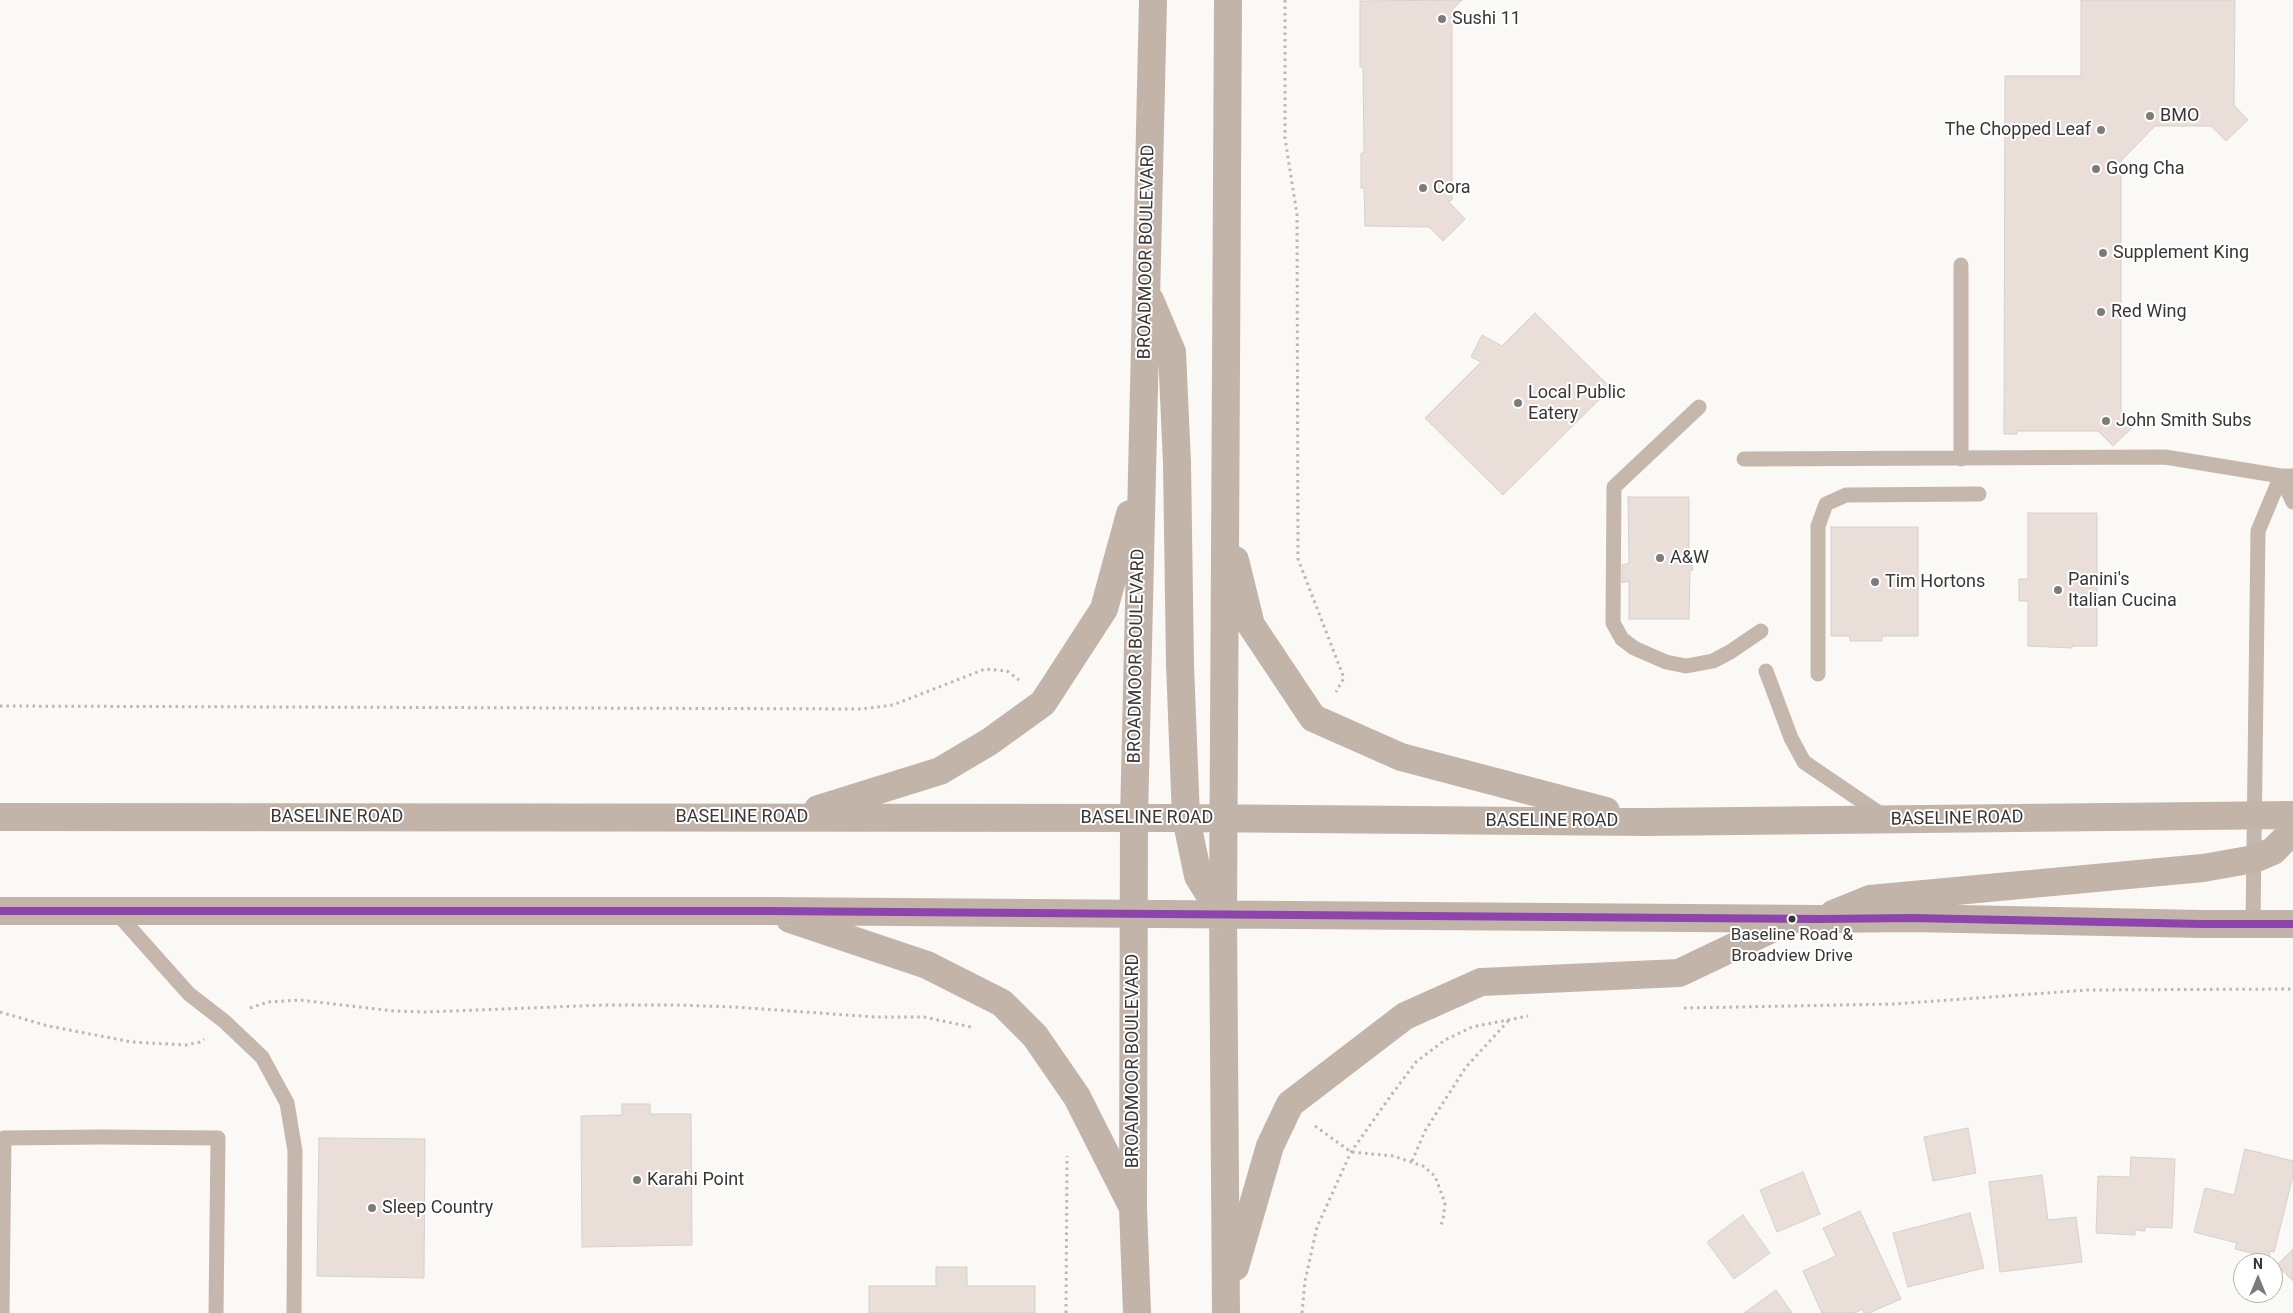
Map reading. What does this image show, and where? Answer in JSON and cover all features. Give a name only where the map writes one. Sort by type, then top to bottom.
[{"type":"main road","name":"BROADMOOR BOULEVARD","points":[[1138,1313],[1133,1208],[1134,818],[1153,0]]},
{"type":"main road","points":[[1226,1305],[1223,916],[1228,0]]},
{"type":"main road","points":[[1146,290],[1172,352],[1177,463],[1180,664],[1186,818],[1198,876],[1223,916]]},
{"type":"main road","points":[[792,817],[940,771],[989,742],[1043,703],[1104,610],[1141,474]]},
{"type":"main road","points":[[1226,520],[1251,625],[1313,718],[1401,757],[1646,822]]},
{"type":"main road","name":"BASELINE ROAD","points":[[6,814],[1224,818],[1646,822],[2293,815]]},
{"type":"main road","points":[[1820,919],[1870,899],[2203,868],[2254,859],[2272,851],[2293,831]]},
{"type":"main road","points":[[0,910],[767,911],[1223,916],[1912,918],[2293,924]]},
{"type":"main road","points":[[767,911],[927,965],[1002,1003],[1036,1036],[1077,1097],[1133,1208]]},
{"type":"main road","points":[[1226,1305],[1270,1146],[1290,1104],[1405,1016],[1481,982],[1679,973],[1792,919]]},
{"type":"lane","points":[[1961,265],[1961,459]]},
{"type":"lane","points":[[1699,407],[1614,487],[1613,623],[1622,639],[1634,648],[1666,662],[1686,666],[1713,661],[1761,631]]},
{"type":"lane","points":[[1744,459],[2164,457],[2287,476]]},
{"type":"lane","points":[[2287,476],[2293,502]]},
{"type":"lane","points":[[2253,924],[2258,531],[2287,476]]},
{"type":"lane","points":[[1818,674],[1818,526],[1826,504],[1846,495],[1979,494]]},
{"type":"lane","points":[[1766,671],[1791,738],[1804,762],[1890,820]]},
{"type":"lane","points":[[115,910],[189,994],[224,1021],[262,1057],[287,1102],[295,1151],[294,1313]]},
{"type":"lane","points":[[2,1313],[2,1136],[218,1138],[216,1313]]},
{"type":"path","points":[[1285,0],[1285,138],[1297,215],[1298,559],[1344,678],[1334,695]]},
{"type":"path","points":[[0,706],[862,709],[893,706],[985,669],[1007,671],[1024,684]]},
{"type":"path","points":[[1683,1008],[1894,1004],[2088,990],[2293,989]]},
{"type":"path","points":[[0,1012],[48,1026],[132,1042],[164,1045],[186,1045],[200,1042],[224,1021],[243,1010],[268,1002],[300,1000],[394,1011],[426,1012],[604,1005],[736,1007],[875,1017],[924,1016],[946,1020],[978,1030]]},
{"type":"path","points":[[1302,1313],[1305,1281],[1316,1227],[1351,1152],[1416,1062],[1445,1040],[1472,1027],[1530,1015]]},
{"type":"path","points":[[1412,1161],[1425,1131],[1466,1067],[1510,1018]]},
{"type":"path","points":[[1311,1123],[1351,1152],[1393,1156],[1423,1166],[1435,1176],[1445,1203],[1445,1213],[1440,1227]]},
{"type":"path","points":[[1066,1313],[1067,1154]]},
{"type":"building","points":[[1462,0],[1452,10],[1452,200],[1448,201],[1465,219],[1443,241],[1429,227],[1365,226],[1364,188],[1361,188],[1361,153],[1364,153],[1363,67],[1360,67],[1360,1]]},
{"type":"building","points":[[2081,0],[2235,0],[2234,105],[2248,120],[2226,141],[2211,126],[2155,126],[2121,161],[2121,410],[2135,425],[2113,446],[2098,431],[2017,431],[2017,434],[2004,434],[2005,76],[2081,76]]},
{"type":"building","name":"Local Public Eatery","points":[[1535,313],[1611,388],[1503,495],[1425,418],[1481,362],[1471,357],[1482,335],[1502,346]]},
{"type":"building","name":"A&W","points":[[1628,497],[1689,497],[1689,552],[1693,570],[1690,571],[1689,619],[1629,619],[1629,581],[1622,583],[1622,565],[1629,563]]},
{"type":"building","name":"Panini's Italian Cucina","points":[[2028,513],[2097,513],[2097,646],[2072,646],[2072,648],[2028,646],[2028,601],[2019,601],[2019,579],[2028,579]]},
{"type":"building","name":"Tim Hortons","points":[[1831,527],[1918,527],[1918,636],[1882,636],[1882,641],[1850,641],[1850,636],[1831,636]]},
{"type":"building","name":"Karahi Point","points":[[622,1104],[650,1104],[650,1114],[691,1114],[692,1245],[582,1247],[581,1116],[622,1115]]},
{"type":"building","points":[[1968,1128],[1976,1173],[1933,1181],[1924,1137]]},
{"type":"building","name":"Sleep Country","points":[[319,1138],[425,1139],[424,1278],[317,1276]]},
{"type":"building","points":[[2245,1149],[2293,1161],[2293,1176],[2274,1252],[2252,1253],[2235,1249],[2237,1243],[2194,1232],[2205,1188],[2234,1195]]},
{"type":"building","points":[[2131,1157],[2175,1159],[2172,1228],[2145,1227],[2145,1231],[2135,1230],[2135,1235],[2096,1233],[2098,1176],[2130,1177]]},
{"type":"building","points":[[1803,1172],[1820,1214],[1777,1232],[1760,1190]]},
{"type":"building","points":[[2042,1175],[2048,1220],[2076,1217],[2082,1262],[2000,1272],[1989,1182]]},
{"type":"building","points":[[1860,1211],[1901,1299],[1869,1313],[1864,1313],[1862,1309],[1855,1313],[1822,1313],[1803,1271],[1836,1256],[1823,1228]]},
{"type":"building","points":[[1970,1213],[1984,1268],[1908,1287],[1893,1233]]},
{"type":"building","points":[[1743,1215],[1770,1253],[1734,1279],[1707,1242]]},
{"type":"building","points":[[2293,1249],[2293,1281],[2283,1271],[2283,1259]]},
{"type":"building","points":[[936,1267],[967,1267],[967,1286],[1035,1286],[1035,1313],[869,1313],[869,1286],[936,1286]]},
{"type":"building","points":[[1776,1290],[1792,1313],[1744,1313]]},
{"type":"transit line","points":[[0,911],[767,911],[1820,919],[1912,918],[2293,924]]},
{"type":"place","name":"Sushi 11","points":[[1442,19]]},
{"type":"place","name":"BMO","points":[[2150,116]]},
{"type":"place","name":"The Chopped Leaf","points":[[2101,130]]},
{"type":"place","name":"Gong Cha","points":[[2096,169]]},
{"type":"place","name":"Cora","points":[[1423,188]]},
{"type":"place","name":"Supplement King","points":[[2103,253]]},
{"type":"place","name":"Red Wing","points":[[2101,312]]},
{"type":"place","name":"Local Public Eatery","points":[[1518,403]]},
{"type":"place","name":"John Smith Subs","points":[[2106,421]]},
{"type":"place","name":"A&W","points":[[1660,558]]},
{"type":"place","name":"Tim Hortons","points":[[1875,582]]},
{"type":"place","name":"Panini's Italian Cucina","points":[[2058,590]]},
{"type":"place","name":"Baseline Road & Broadview Drive","points":[[1792,919]]},
{"type":"place","name":"Karahi Point","points":[[637,1180]]},
{"type":"place","name":"Sleep Country","points":[[372,1208]]}]
